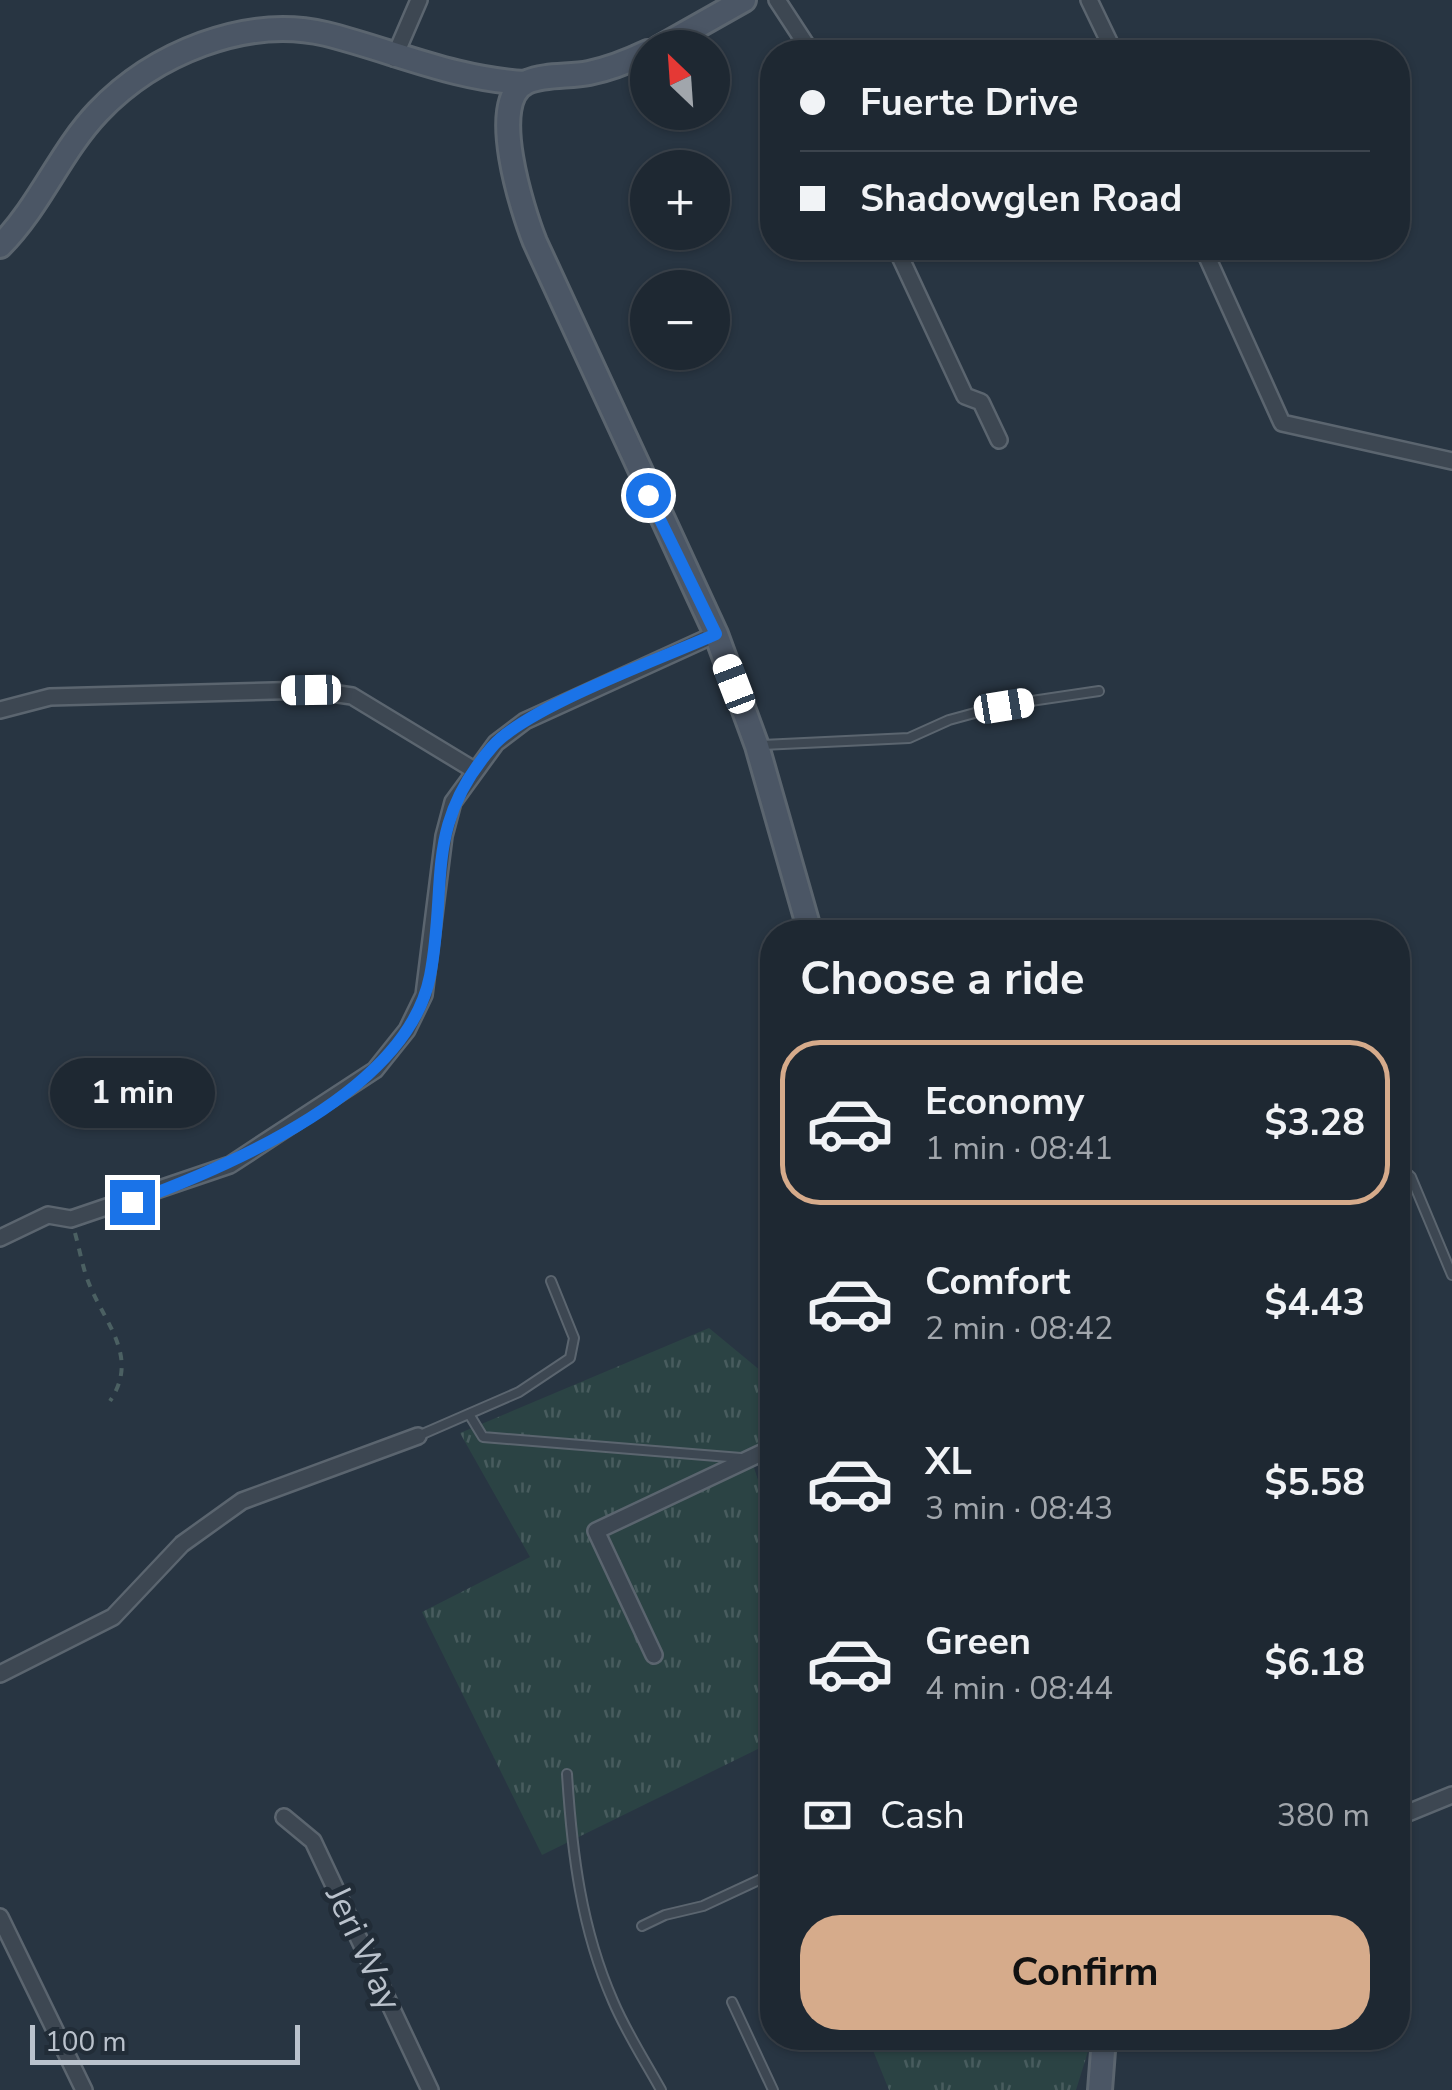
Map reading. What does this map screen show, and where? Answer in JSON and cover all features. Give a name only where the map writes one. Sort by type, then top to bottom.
[{"type":"street","points":[[394,58],[419,0]]},
{"type":"street","points":[[690,30],[744,0]]},
{"type":"street","points":[[778,0],[803,40]]},
{"type":"street","points":[[1090,0],[1108,40]]},
{"type":"street","points":[[0,246],[44,192],[88,124],[153,66],[212,40],[288,31],[324,34],[394,58],[491,81],[524,83],[591,73],[630,59]]},
{"type":"street","points":[[524,83],[513,97],[508,132],[523,211],[669,542],[716,634],[757,746],[807,920]]},
{"type":"street","points":[[902,260],[965,396],[981,402],[1000,440]]},
{"type":"street","points":[[1208,260],[1282,422],[1452,461]]},
{"type":"street","points":[[0,1238],[48,1215],[71,1219],[230,1166],[363,1080],[407,1030],[424,995],[444,836],[453,802],[474,770],[496,743],[525,721],[716,634]]},
{"type":"street","points":[[0,710],[50,697],[311,690],[352,696],[474,770]]},
{"type":"street","points":[[0,1674],[113,1617],[182,1544],[242,1500],[418,1436]]},
{"type":"street","points":[[654,1655],[596,1531],[760,1454]]},
{"type":"street","points":[[1410,1812],[1452,1795]]},
{"type":"street","name":"Jeri Way","points":[[284,1817],[314,1841],[430,2090]]},
{"type":"street","points":[[0,1917],[84,2090]]},
{"type":"street","points":[[1100,2090],[1103,2050]]},
{"type":"lane","points":[[757,746],[909,738],[949,720],[1004,706],[1099,691]]},
{"type":"lane","points":[[1410,1176],[1452,1275]]},
{"type":"lane","points":[[418,1436],[519,1392],[570,1358],[574,1338],[551,1281]]},
{"type":"lane","points":[[469,1414],[483,1437],[751,1458]]},
{"type":"lane","points":[[567,1774],[572,1858],[582,1907],[613,2001],[660,2090]]},
{"type":"lane","points":[[642,1926],[665,1914],[703,1906],[760,1880]]},
{"type":"lane","points":[[732,2002],[773,2090]]},
{"type":"path","points":[[71,1219],[90,1284],[123,1351],[121,1385],[110,1401]]},
{"type":"green space","points":[[709,1328],[760,1370],[760,1455],[751,1459],[760,1486],[760,1748],[542,1855],[422,1612],[530,1557],[460,1433]]},
{"type":"green space","points":[[873,2050],[1088,2050],[1076,2090],[889,2090]]},
{"type":"route","points":[[132,1202],[230,1166],[363,1080],[396,1046],[416,1013],[430,976],[444,836],[453,802],[496,743],[525,721],[716,634],[648,495]]}]
